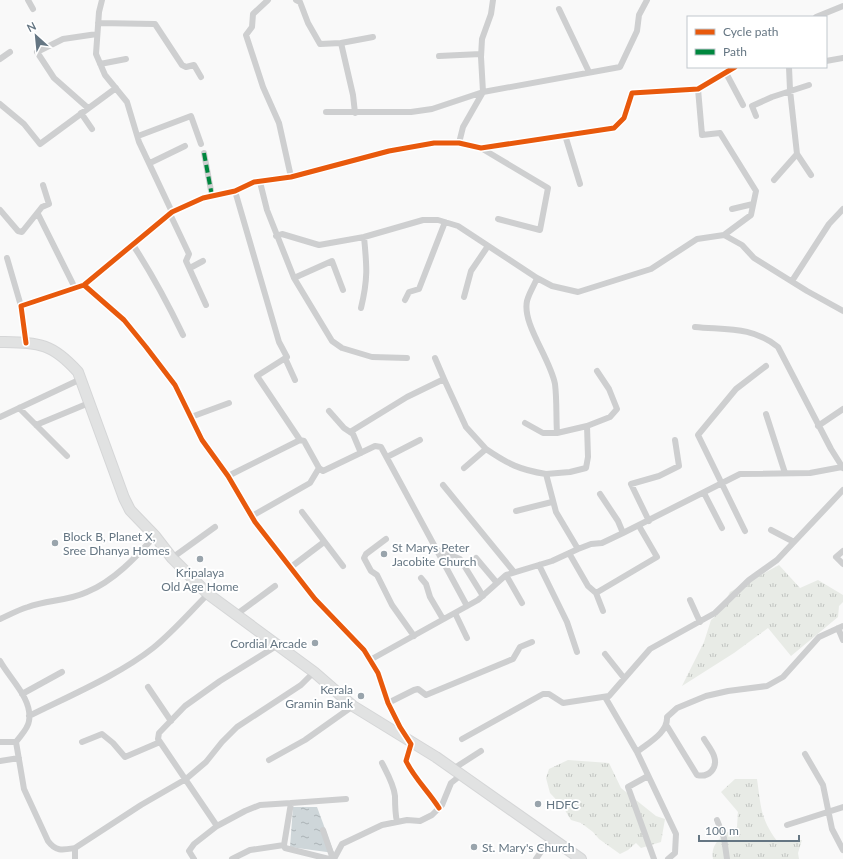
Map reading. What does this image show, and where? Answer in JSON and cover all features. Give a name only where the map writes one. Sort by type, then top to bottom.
[{"type":"main road","points":[[0,342],[26,342],[45,345],[66,358],[78,372],[124,498],[130,510],[155,536],[172,558],[208,594],[314,672],[353,706],[411,744],[428,752],[581,859]]},
{"type":"street","points":[[28,0],[33,9]]},
{"type":"street","points":[[102,0],[98,22],[96,54],[105,75],[127,102],[138,136],[189,254],[186,261],[206,305]]},
{"type":"street","points":[[268,0],[253,14],[252,27],[246,35],[263,87],[279,123],[291,177]]},
{"type":"street","points":[[296,0],[300,2],[308,23],[320,44],[341,43],[373,37]]},
{"type":"street","points":[[459,143],[463,128],[483,92],[481,54],[482,39],[491,14],[493,0]]},
{"type":"street","points":[[326,112],[411,112],[432,109],[483,92],[620,67],[637,31],[640,15],[647,0]]},
{"type":"street","points":[[818,16],[843,6]]},
{"type":"street","points":[[559,9],[589,72]]},
{"type":"street","points":[[98,22],[155,24],[182,65],[186,67],[194,65],[201,76]]},
{"type":"street","points":[[88,108],[54,78],[37,52],[63,39],[97,34]]},
{"type":"street","points":[[341,43],[353,95],[355,113]]},
{"type":"street","points":[[0,59],[10,52]]},
{"type":"street","points":[[439,56],[481,54]]},
{"type":"street","points":[[827,61],[843,58]]},
{"type":"street","points":[[100,64],[126,59]]},
{"type":"street","points":[[481,148],[614,128],[624,118],[632,93],[698,89],[733,68]]},
{"type":"street","points":[[789,68],[797,154],[811,175]]},
{"type":"street","points":[[726,72],[743,105]]},
{"type":"street","points":[[756,116],[752,106],[790,90],[809,85]]},
{"type":"street","points":[[0,104],[24,124],[40,144],[116,88]]},
{"type":"street","points":[[276,236],[282,234],[319,245],[364,237],[423,220],[445,222],[458,226],[537,278],[552,286],[578,292],[651,269],[697,239],[724,235],[751,215],[756,191],[720,133],[702,135],[698,89]]},
{"type":"street","points":[[81,113],[92,129]]},
{"type":"street","points":[[138,136],[191,116],[200,144]]},
{"type":"street","points":[[566,135],[580,184]]},
{"type":"street","points":[[21,306],[84,285],[171,213],[203,198],[234,192],[260,182],[291,177],[389,151],[434,142],[459,143],[481,148],[548,188],[540,230],[498,219]]},
{"type":"street","points":[[150,163],[185,146]]},
{"type":"street","points":[[204,152],[212,196]]},
{"type":"street","points":[[774,180],[797,154]]},
{"type":"street","points":[[260,182],[267,210],[276,236],[294,278],[332,341],[342,348],[372,357],[407,358]]},
{"type":"street","points":[[0,210],[18,231],[22,232],[38,214],[42,207],[49,204],[43,185]]},
{"type":"street","points":[[234,192],[279,342],[287,357],[285,358],[295,380]]},
{"type":"street","points":[[732,209],[753,204]]},
{"type":"street","points":[[792,281],[829,224],[843,209]]},
{"type":"street","points":[[38,214],[75,288]]},
{"type":"street","points":[[405,300],[409,292],[420,289],[445,222]]},
{"type":"street","points":[[724,235],[742,245],[754,258],[807,291],[843,311]]},
{"type":"street","points":[[361,308],[367,284],[368,270],[364,237]]},
{"type":"street","points":[[133,245],[159,286],[161,294],[183,334]]},
{"type":"street","points":[[464,297],[471,271],[488,246]]},
{"type":"street","points":[[7,258],[21,306],[26,342]]},
{"type":"street","points":[[190,268],[203,261]]},
{"type":"street","points":[[294,278],[332,261],[343,290]]},
{"type":"street","points":[[537,278],[527,300],[526,308],[529,324],[546,358],[554,384],[557,433]]},
{"type":"street","points":[[84,285],[124,320],[146,347],[175,386],[202,440],[228,476],[252,516],[315,599],[364,650],[378,673],[388,703],[400,727],[411,744],[406,761],[410,770],[431,794],[439,808]]},
{"type":"street","points":[[370,660],[483,596],[506,575],[539,565],[623,533],[740,474],[810,472],[843,468],[818,426],[788,364],[778,347],[769,340],[748,331],[695,327]]},
{"type":"street","points":[[285,358],[257,376],[300,440],[304,441],[319,468],[323,471],[327,470],[375,446],[381,447],[467,606]]},
{"type":"street","points":[[435,358],[466,427],[486,449],[504,462],[524,471],[546,474],[570,472],[586,468],[588,457],[587,426]]},
{"type":"street","points":[[745,531],[698,435],[736,389],[766,366]]},
{"type":"street","points":[[525,423],[543,434],[557,433],[587,426],[610,417],[617,409],[608,389],[597,371]]},
{"type":"street","points":[[0,417],[81,379]]},
{"type":"street","points":[[350,432],[407,397],[444,379]]},
{"type":"street","points":[[36,425],[89,403]]},
{"type":"street","points":[[191,417],[229,403]]},
{"type":"street","points":[[18,408],[67,456]]},
{"type":"street","points":[[818,426],[843,409]]},
{"type":"street","points":[[329,411],[344,428],[353,434],[361,453]]},
{"type":"street","points":[[766,414],[785,473]]},
{"type":"street","points":[[228,476],[300,440]]},
{"type":"street","points":[[386,457],[420,440]]},
{"type":"street","points":[[649,521],[631,484],[659,476],[679,466],[675,440]]},
{"type":"street","points":[[464,468],[486,449]]},
{"type":"street","points":[[252,516],[310,483],[319,468]]},
{"type":"street","points":[[546,474],[552,502],[564,528],[578,549]]},
{"type":"street","points":[[443,485],[514,572]]},
{"type":"street","points":[[462,739],[543,694],[549,694],[563,703],[605,697],[650,649],[715,613],[750,580],[777,560],[843,490]]},
{"type":"street","points":[[704,493],[722,528]]},
{"type":"street","points":[[600,494],[618,521],[623,533]]},
{"type":"street","points":[[516,511],[552,502]]},
{"type":"street","points":[[302,512],[343,566]]},
{"type":"street","points":[[596,593],[657,557],[639,526]]},
{"type":"street","points":[[172,558],[215,527]]},
{"type":"street","points":[[771,530],[794,542]]},
{"type":"street","points":[[0,620],[29,606],[68,599],[88,592],[113,577],[140,553],[155,536]]},
{"type":"street","points":[[386,539],[366,554],[364,558],[371,572],[377,575],[396,611],[414,636]]},
{"type":"street","points":[[291,566],[324,542]]},
{"type":"street","points":[[438,550],[460,559],[483,596]]},
{"type":"street","points":[[843,551],[836,557],[843,564]]},
{"type":"street","points":[[569,553],[588,586],[596,593],[603,611]]},
{"type":"street","points":[[476,558],[497,583]]},
{"type":"street","points":[[539,565],[567,622],[577,652]]},
{"type":"street","points":[[506,575],[522,603]]},
{"type":"street","points":[[421,578],[426,584],[430,597],[443,619]]},
{"type":"street","points":[[237,614],[275,586]]},
{"type":"street","points":[[29,716],[120,670],[152,649],[171,633],[208,594]]},
{"type":"street","points":[[690,600],[700,622]]},
{"type":"street","points":[[455,612],[467,638]]},
{"type":"street","points":[[704,739],[714,756],[715,765],[711,773],[704,776],[697,775],[666,726],[667,717],[677,708],[706,696],[728,691],[767,686],[783,677],[819,637],[841,627],[843,640]]},
{"type":"street","points":[[388,703],[414,690],[418,689],[426,695],[476,676],[513,659],[520,647],[532,642]]},
{"type":"street","points":[[218,826],[160,742],[159,733],[185,706],[220,681],[278,645]]},
{"type":"street","points":[[605,654],[624,678]]},
{"type":"street","points":[[0,661],[3,672],[22,694],[29,716],[29,723],[16,742],[24,789],[48,841],[53,848],[60,850],[75,848],[141,805],[186,779],[206,762],[222,742],[237,727],[301,685],[314,672]]},
{"type":"street","points":[[22,694],[62,672]]},
{"type":"street","points":[[148,686],[171,721]]},
{"type":"street","points":[[605,697],[637,752],[676,834],[675,853],[668,859]]},
{"type":"street","points":[[268,760],[324,728],[353,706]]},
{"type":"street","points":[[637,752],[666,726]]},
{"type":"street","points":[[82,742],[102,734],[113,743],[125,757],[160,742]]},
{"type":"street","points":[[0,742],[16,742]]},
{"type":"street","points":[[453,769],[481,751]]},
{"type":"street","points":[[805,754],[823,785],[830,812],[832,829],[843,850]]},
{"type":"street","points":[[0,761],[19,758]]},
{"type":"street","points":[[382,763],[391,781],[395,795],[394,808],[397,822]]},
{"type":"street","points":[[334,859],[342,844],[382,825],[397,822],[420,821],[432,815],[439,808],[451,783],[462,775]]},
{"type":"street","points":[[648,776],[628,787],[654,859]]},
{"type":"street","points":[[194,859],[189,851],[194,844],[218,826],[245,811],[260,806],[291,802],[346,799]]},
{"type":"street","points":[[291,802],[284,845],[287,850],[329,859]]},
{"type":"street","points":[[787,825],[843,807]]},
{"type":"street","points":[[717,820],[724,838],[727,859]]},
{"type":"street","points":[[323,830],[334,859]]},
{"type":"street","points":[[536,859],[551,837]]},
{"type":"street","points":[[232,859],[250,850],[284,845]]},
{"type":"street","points":[[75,848],[75,859]]},
{"type":"green space","points":[[779,565],[800,588],[818,580],[843,595],[843,602],[839,606],[838,617],[791,656],[768,628],[734,653],[682,686],[704,642],[711,620],[720,612],[730,592]]},
{"type":"green space","points":[[568,760],[609,763],[621,788],[656,816],[665,819],[661,842],[641,848],[636,843],[628,850],[620,854],[599,839],[593,832],[581,823],[571,820],[563,807],[550,793],[546,778],[549,769]]},
{"type":"green space","points":[[735,779],[757,779],[762,812],[771,833],[777,841],[802,840],[798,853],[799,859],[713,859],[714,848],[719,839],[727,832],[737,827],[738,812],[721,792]]},
{"type":"water","points":[[293,807],[317,807],[334,853],[290,847]]},
{"type":"marked path","points":[[204,153],[212,196]]},
{"type":"cycle path","points":[[26,343],[21,306],[84,285],[172,212],[203,198],[235,191],[254,182],[291,177],[389,151],[434,143],[459,143],[481,148],[614,128],[624,118],[632,93],[698,89],[733,68]]},
{"type":"cycle path","points":[[84,285],[124,320],[146,347],[175,385],[202,440],[228,476],[255,522],[315,599],[364,650],[378,673],[388,703],[400,727],[411,744],[406,761],[439,808]]},
{"type":"place","name":"Block B, Planet X, Sree Dhanya Homes","points":[[55,543]]},
{"type":"place","name":"St Marys Peter Jacobite Church","points":[[384,554]]},
{"type":"place","name":"Kripalaya Old Age Home","points":[[200,559]]},
{"type":"place","name":"Cordial Arcade","points":[[315,643]]},
{"type":"place","name":"Kerala Gramin Bank","points":[[361,696]]},
{"type":"place","name":"HDFC","points":[[538,804]]},
{"type":"place","name":"St. Mary's Church","points":[[474,847]]}]
